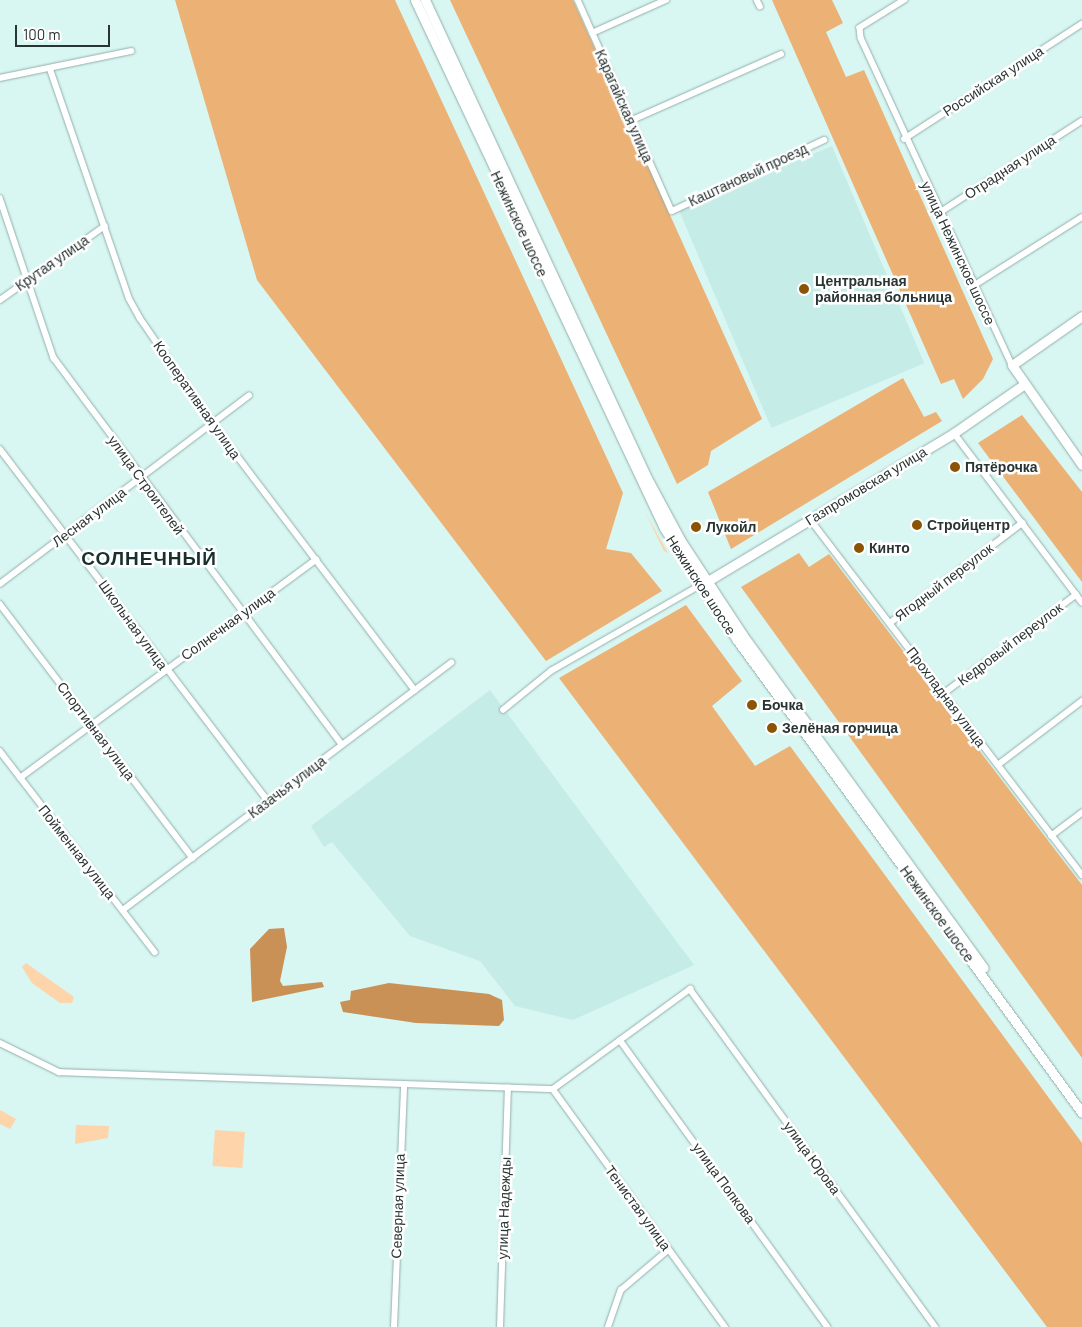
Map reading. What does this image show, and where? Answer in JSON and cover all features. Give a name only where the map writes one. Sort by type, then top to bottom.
[{"type":"main road","name":"Нежинское шоссе","points":[[415,0],[642,488],[702,584],[1082,1114]]},
{"type":"main road","name":"Нежинское шоссе","points":[[425,0],[647,478],[702,584],[1082,1104]]},
{"type":"main road","points":[[1012,366],[1082,316]]},
{"type":"main road","name":"улица Нежинское шоссе","points":[[1012,366],[1023,385],[1082,465]]},
{"type":"main road","name":"Газпромовская улица","points":[[702,584],[954,433],[1023,385]]},
{"type":"street","name":"Карагайская улица","points":[[578,0],[630,121],[672,211]]},
{"type":"street","points":[[592,33],[666,0]]},
{"type":"street","name":"улица Нежинское шоссе","points":[[905,0],[860,28],[904,139],[1012,366]]},
{"type":"street","name":"Российская улица","points":[[904,139],[1082,24]]},
{"type":"street","points":[[0,78],[51,71],[131,51]]},
{"type":"street","points":[[630,121],[780,54]]},
{"type":"street","name":"Кооперативная улица","points":[[51,71],[129,298],[213,424],[415,690]]},
{"type":"street","points":[[1080,122],[1082,129]]},
{"type":"street","name":"Отрадная улица","points":[[938,213],[1080,122]]},
{"type":"street","name":"Каштановый проезд","points":[[672,211],[824,140]]},
{"type":"street","name":"улица Строителей","points":[[0,198],[25,281],[54,358],[242,614],[342,745]]},
{"type":"street","points":[[973,286],[1082,217]]},
{"type":"street","name":"Крутая улица","points":[[0,300],[105,226]]},
{"type":"street","name":"Лесная улица","points":[[0,584],[249,396]]},
{"type":"street","points":[[954,433],[1082,602]]},
{"type":"street","name":"Школьная улица","points":[[0,449],[166,670],[268,801]]},
{"type":"street","name":"Прохладная улица","points":[[810,519],[1082,875]]},
{"type":"street","name":"Ягодный переулок","points":[[890,623],[1022,523]]},
{"type":"street","name":"Солнечная улица","points":[[20,778],[316,560]]},
{"type":"street","points":[[503,710],[551,671],[702,584]]},
{"type":"street","name":"Кедровый переулок","points":[[943,694],[1076,595]]},
{"type":"street","name":"Спортивная улица","points":[[0,604],[193,858]]},
{"type":"street","name":"Казачья улица","points":[[122,910],[451,663]]},
{"type":"street","points":[[998,765],[1082,701]]},
{"type":"street","name":"Пойменная улица","points":[[0,751],[155,952]]},
{"type":"street","points":[[1051,836],[1082,813]]},
{"type":"street","name":"улица Юрова","points":[[620,1040],[690,989],[936,1327]]},
{"type":"street","points":[[0,1043],[59,1072],[553,1089],[620,1040]]},
{"type":"street","name":"улица Попкова","points":[[620,1040],[828,1327]]},
{"type":"street","name":"Северная улица","points":[[394,1327],[404,1085]]},
{"type":"street","name":"улица Надежды","points":[[500,1327],[508,1088]]},
{"type":"street","name":"Тенистая улица","points":[[553,1089],[725,1327]]},
{"type":"street","points":[[608,1327],[621,1290],[668,1250]]},
{"type":"shaded area","points":[[175,0],[395,0],[623,493],[606,549],[631,553],[662,591],[546,661],[257,280]]},
{"type":"shaded area","points":[[450,0],[573,0],[762,419],[711,451],[708,465],[677,484]]},
{"type":"shaded area","points":[[772,0],[832,0],[843,23],[826,32],[846,77],[864,70],[993,359],[983,379],[963,399],[954,379],[941,384]]},
{"type":"shaded area","name":"Центральная районная больница","points":[[832,146],[924,363],[771,428],[679,211]]},
{"type":"shaded area","points":[[903,378],[924,417],[936,412],[942,421],[731,549],[708,492]]},
{"type":"shaded area","points":[[1022,415],[1082,492],[1082,582],[978,443]]},
{"type":"shaded area","points":[[645,512],[668,553],[664,551]]},
{"type":"shaded area","points":[[799,553],[809,567],[829,554],[1082,885],[1082,1058],[741,587]]},
{"type":"shaded area","points":[[686,605],[742,681],[712,706],[755,766],[790,746],[1082,1143],[1082,1327],[1047,1327],[559,678]]},
{"type":"shaded area","points":[[490,690],[694,965],[573,1020],[515,1006],[480,961],[410,936],[332,842],[324,847],[311,826]]},
{"type":"shaded area","points":[[284,928],[287,947],[280,981],[283,986],[322,982],[324,987],[252,1002],[250,949],[269,929]]},
{"type":"shaded area","points":[[26,963],[74,997],[72,1003],[60,1003],[32,983],[22,967]]},
{"type":"shaded area","points":[[389,983],[489,994],[502,1000],[504,1020],[499,1026],[416,1023],[343,1012],[340,1002],[350,1000],[351,991]]},
{"type":"shaded area","points":[[0,1110],[16,1119],[10,1129],[0,1124]]},
{"type":"shaded area","points":[[76,1125],[109,1126],[108,1138],[75,1144]]},
{"type":"shaded area","points":[[215,1130],[245,1132],[242,1168],[212,1166]]},
{"type":"place","name":"Центральная районная больница","points":[[804,289]]},
{"type":"place","name":"Пятёрочка","points":[[955,467]]},
{"type":"place","name":"Стройцентр","points":[[917,525]]},
{"type":"place","name":"Лукойл","points":[[696,527]]},
{"type":"place","name":"Кинто","points":[[859,548]]},
{"type":"place","name":"Бочка","points":[[752,705]]},
{"type":"place","name":"Зелёная горчица","points":[[772,728]]},
{"type":"district","name":"СОЛНЕЧНЫЙ","points":[[149,558]]}]
